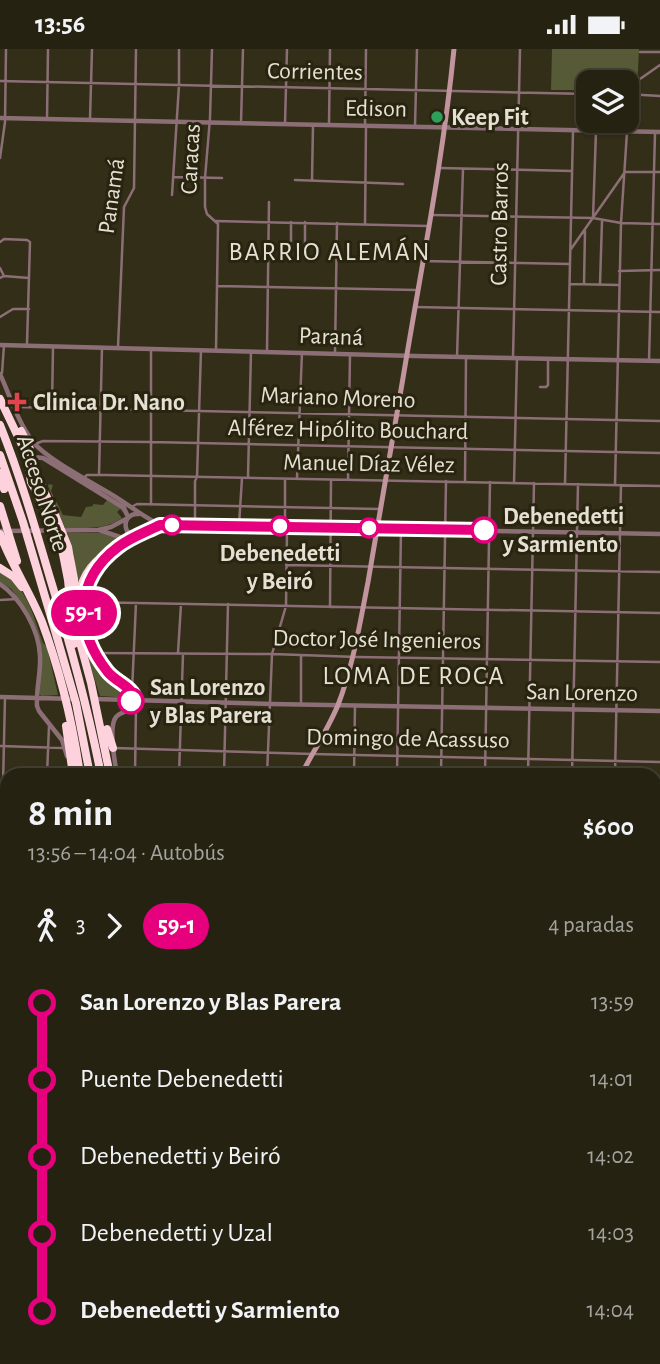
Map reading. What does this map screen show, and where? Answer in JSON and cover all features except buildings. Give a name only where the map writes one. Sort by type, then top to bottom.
[{"type":"highway","points":[[0,392],[29,446],[31,467],[58,520],[69,552],[78,628],[109,768]]},
{"type":"highway","points":[[0,399],[30,456],[31,482],[60,541],[68,580],[77,668]]},
{"type":"highway","points":[[1,428],[32,496]]},
{"type":"highway","name":"Acceso Norte","points":[[1,428],[32,516],[77,668],[100,768]]},
{"type":"highway","points":[[30,456],[35,444]]},
{"type":"highway","name":"Acceso Norte","points":[[0,455],[23,522],[76,703],[88,768]]},
{"type":"highway","points":[[0,473],[4,489]]},
{"type":"highway","points":[[0,506],[16,558],[56,634]]},
{"type":"highway","points":[[0,532],[35,607],[51,652],[79,768]]},
{"type":"highway","points":[[78,628],[79,593],[84,577],[96,561],[117,548]]},
{"type":"highway","points":[[0,568],[14,577],[35,607]]},
{"type":"highway","points":[[51,652],[65,720],[71,768]]},
{"type":"highway","points":[[89,673],[113,748]]},
{"type":"main road","points":[[305,768],[338,705],[363,607],[446,127],[454,49]]},
{"type":"street","points":[[0,156],[6,49]]},
{"type":"street","points":[[48,49],[49,119]]},
{"type":"street","points":[[90,120],[92,49]]},
{"type":"street","name":"Panamá","points":[[118,347],[124,207],[134,188],[136,49]]},
{"type":"street","points":[[172,195],[179,49]]},
{"type":"street","name":"Caracas","points":[[212,49],[205,179],[206,212],[218,224],[216,350]]},
{"type":"street","points":[[241,123],[243,49]]},
{"type":"street","points":[[285,124],[287,49]]},
{"type":"street","points":[[329,125],[330,49]]},
{"type":"street","points":[[365,224],[366,49]]},
{"type":"street","points":[[415,127],[417,49]]},
{"type":"street","name":"Castro Barros","points":[[514,483],[514,309],[520,49]]},
{"type":"street","points":[[640,52],[660,52]]},
{"type":"street","points":[[640,79],[660,65]]},
{"type":"street","name":"Corrientes","points":[[0,81],[576,94]]},
{"type":"street","points":[[639,95],[660,96]]},
{"type":"street","name":"Edison","points":[[3,118],[573,131]]},
{"type":"street","points":[[312,180],[313,124]]},
{"type":"street","points":[[565,484],[573,131]]},
{"type":"street","name":"Edison","points":[[639,132],[658,132]]},
{"type":"street","points":[[649,361],[654,172],[658,132]]},
{"type":"street","points":[[593,218],[596,133]]},
{"type":"street","points":[[615,485],[619,271],[627,133]]},
{"type":"street","points":[[439,169],[572,171]]},
{"type":"street","points":[[457,357],[463,169]]},
{"type":"street","points":[[571,249],[625,172]]},
{"type":"street","points":[[625,172],[660,172]]},
{"type":"street","points":[[173,177],[222,178]]},
{"type":"street","points":[[295,180],[403,184]]},
{"type":"street","points":[[267,351],[269,202]]},
{"type":"street","points":[[430,215],[571,217],[660,224]]},
{"type":"street","points":[[600,284],[602,220]]},
{"type":"street","points":[[216,221],[428,226]]},
{"type":"street","points":[[291,222],[291,241]]},
{"type":"street","points":[[305,222],[305,245]]},
{"type":"street","points":[[335,353],[337,223]]},
{"type":"street","points":[[584,284],[585,229]]},
{"type":"street","points":[[0,241],[27,240],[30,245],[27,345]]},
{"type":"street","points":[[422,261],[570,264]]},
{"type":"street","points":[[0,268],[2,277],[29,278]]},
{"type":"street","points":[[619,271],[660,270]]},
{"type":"street","points":[[569,284],[619,285]]},
{"type":"street","points":[[217,286],[417,290]]},
{"type":"street","points":[[415,307],[660,312]]},
{"type":"street","points":[[0,317],[13,309],[29,309]]},
{"type":"street","points":[[2,345],[1,375],[35,444],[124,508],[127,518],[125,527],[134,537]]},
{"type":"street","name":"Paraná","points":[[2,345],[660,361]]},
{"type":"street","points":[[52,407],[53,346]]},
{"type":"street","points":[[99,475],[102,347]]},
{"type":"street","points":[[151,348],[151,505]]},
{"type":"street","points":[[195,525],[201,349]]},
{"type":"street","points":[[248,478],[251,351]]},
{"type":"street","points":[[297,479],[302,352]]},
{"type":"street","points":[[348,480],[350,353]]},
{"type":"street","points":[[465,482],[466,357]]},
{"type":"street","points":[[540,387],[547,386],[548,359]]},
{"type":"street","name":"Mariano Moreno","points":[[15,407],[660,421]]},
{"type":"street","name":"Alférez Hipólito Bouchard","points":[[35,444],[43,441],[100,441],[660,453]]},
{"type":"street","points":[[30,456],[43,458],[131,507],[143,516],[147,526],[144,533]]},
{"type":"street","name":"Manuel Díaz Vélez","points":[[82,479],[87,475],[99,475],[660,485]]},
{"type":"street","points":[[239,525],[242,478]]},
{"type":"street","points":[[267,768],[272,654],[286,606],[285,479]]},
{"type":"street","points":[[330,607],[331,479]]},
{"type":"street","points":[[441,768],[446,481]]},
{"type":"street","points":[[485,768],[490,482]]},
{"type":"street","points":[[528,768],[534,483]]},
{"type":"street","points":[[572,768],[578,484]]},
{"type":"street","points":[[616,768],[621,485]]},
{"type":"street","points":[[131,507],[137,504],[381,509]]},
{"type":"street","points":[[0,532],[98,530],[111,527],[135,513],[160,525]]},
{"type":"street","points":[[132,691],[110,675],[94,653],[86,630],[84,602],[93,575],[101,563],[134,537],[160,525],[660,534]]},
{"type":"street","points":[[397,768],[401,529]]},
{"type":"street","points":[[98,530],[123,538],[134,537]]},
{"type":"street","points":[[286,565],[660,572]]},
{"type":"street","points":[[0,584],[17,599],[30,621],[40,651],[38,709],[62,740],[70,768]]},
{"type":"street","points":[[0,600],[17,599]]},
{"type":"street","points":[[84,602],[660,613]]},
{"type":"street","points":[[135,768],[136,703],[132,691],[136,603]]},
{"type":"street","points":[[180,768],[181,604]]},
{"type":"street","points":[[224,768],[228,604]]},
{"type":"street","name":"Doctor José Ingenieros","points":[[94,653],[301,654],[660,662]]},
{"type":"street","points":[[301,654],[301,705]]},
{"type":"street","points":[[2,768],[3,697]]},
{"type":"street","name":"San Lorenzo","points":[[3,697],[107,699],[136,703],[660,711]]},
{"type":"street","points":[[116,768],[113,748],[115,719],[136,703]]},
{"type":"street","points":[[354,768],[355,705]]},
{"type":"street","points":[[47,768],[49,723]]},
{"type":"street","points":[[2,746],[65,748]]},
{"type":"street","name":"Domingo de Acassuso","points":[[113,748],[660,762]]},
{"type":"street","points":[[0,897],[0,918]]},
{"type":"green space","points":[[552,49],[639,49],[638,70],[576,70],[576,90],[551,90]]},
{"type":"green space","points":[[53,485],[51,491],[63,515],[81,517],[86,507],[93,504],[103,505],[108,499],[125,510],[126,516],[120,509],[117,512],[122,518],[109,525],[65,528],[48,486]]},
{"type":"green space","points":[[67,533],[101,533],[124,540],[97,558],[77,589],[74,554]]},
{"type":"green space","points":[[95,567],[84,588],[81,603],[90,652],[108,676],[130,692],[131,698],[100,696],[88,658],[79,603],[83,584]]},
{"type":"green space","points":[[0,570],[17,586],[28,603],[47,647],[58,695],[41,696],[39,693],[42,656],[24,607],[11,589],[0,582]]},
{"type":"bus line","name":"59-1","points":[[131,701],[136,701],[134,693],[110,675],[92,650],[86,630],[84,606],[87,589],[97,569],[117,548],[136,536],[160,525],[484,530]]},
{"type":"place","name":"Keep Fit","points":[[437,117]]},
{"type":"place","name":"Clinica Dr. Nano","points":[[17,402]]},
{"type":"place","name":"Debenedetti y Beiró","points":[[280,526]]},
{"type":"place","name":"Debenedetti y Sarmiento","points":[[484,530]]},
{"type":"place","name":"San Lorenzo y Blas Parera","points":[[131,701]]},
{"type":"district","name":"BARRIO ALEMÁN","points":[[330,251]]},
{"type":"district","name":"LOMA DE ROCA","points":[[414,675]]}]
